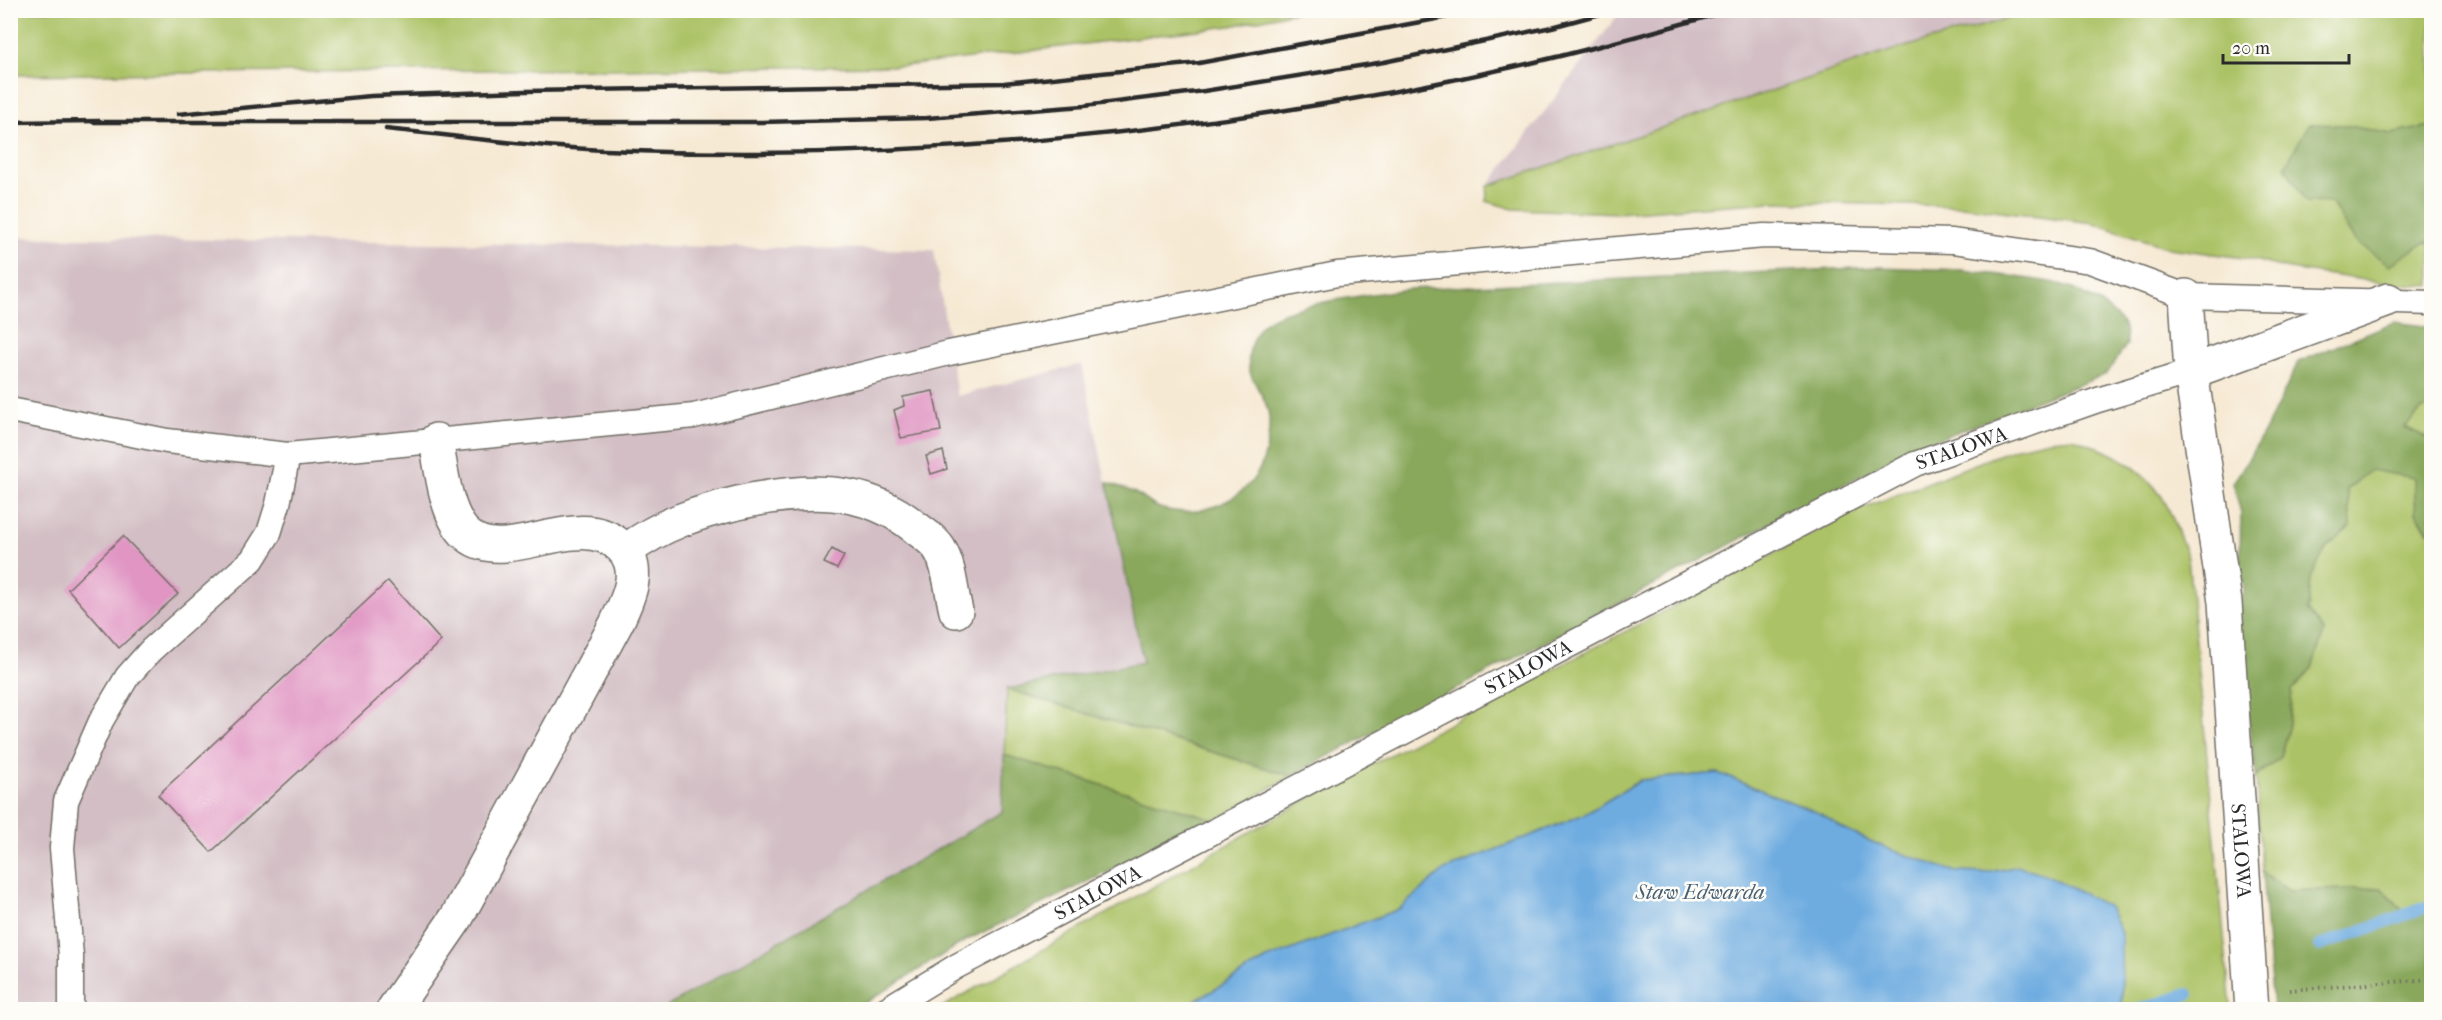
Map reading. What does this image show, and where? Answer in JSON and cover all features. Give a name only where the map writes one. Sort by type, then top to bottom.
[{"type":"street","name":"STALOWA","points":[[2186,296],[2191,372],[2225,602],[2252,1001]]},
{"type":"street","points":[[2191,372],[2386,301]]},
{"type":"street","points":[[393,1010],[457,917],[616,624],[633,582],[632,565],[626,551],[609,538],[582,532],[502,544],[484,544],[465,532],[456,519],[447,495],[436,440]]},
{"type":"street","points":[[626,551],[659,530],[703,511],[802,492],[849,496],[870,502],[907,520],[939,548],[946,564],[956,611]]},
{"type":"lane","points":[[10,411],[167,441],[288,455],[694,416],[950,353],[1337,274],[1764,236],[1953,241],[2091,261],[2186,296],[2432,303]]},
{"type":"lane","name":"STALOWA","points":[[885,1010],[957,966],[1914,464],[2098,400],[2191,372]]},
{"type":"lane","points":[[71,1010],[71,956],[62,848],[66,801],[101,721],[127,676],[151,650],[252,560],[269,533],[278,504],[288,455]]},
{"type":"path","points":[[2252,1001],[2432,980]]},
{"type":"shaded area","points":[[1621,11],[2035,11],[1890,51],[1488,186]]},
{"type":"shaded area","points":[[11,237],[934,250],[957,396],[1082,364],[1143,663],[1007,690],[1002,812],[661,1009],[11,1010]]},
{"type":"green space","points":[[10,11],[1300,11],[1231,26],[905,66],[11,75]]},
{"type":"green space","points":[[2036,11],[2431,11],[2431,126],[2392,134],[2342,125],[2332,203],[2355,241],[2431,243],[2431,286],[2386,283],[2283,268],[2251,259],[2169,248],[2093,223],[1962,206],[1771,202],[1618,213],[1513,209],[1486,201],[1488,186],[1890,51]]},
{"type":"green space","points":[[2309,124],[2342,125],[2392,134],[2431,126],[2431,243],[2426,241],[2390,265],[2355,241],[2332,203],[2306,202],[2285,167]]},
{"type":"green space","points":[[1878,267],[1963,270],[2052,282],[2070,287],[2102,304],[2119,319],[2125,329],[2127,344],[2107,374],[1907,451],[1291,776],[1007,689],[1143,662],[1107,482],[1133,492],[1157,507],[1181,512],[1195,511],[1222,503],[1245,488],[1261,466],[1268,442],[1268,411],[1251,375],[1249,364],[1254,337],[1260,327],[1270,319],[1286,312],[1329,301],[1409,289]]},
{"type":"green space","points":[[2394,322],[2431,327],[2431,406],[2421,410],[2405,427],[2431,440],[2431,531],[2428,531],[2416,512],[2414,478],[2371,470],[2347,489],[2351,526],[2326,548],[2311,577],[2308,611],[2324,631],[2312,668],[2292,690],[2289,724],[2280,757],[2256,777],[2235,615],[2244,590],[2240,554],[2241,513],[2233,483],[2268,424],[2298,362]]},
{"type":"green space","points":[[2431,406],[2431,440],[2405,427],[2421,410]]},
{"type":"green space","points":[[2073,438],[2122,460],[2144,476],[2162,497],[2170,511],[2188,558],[2231,1009],[2122,1009],[2121,933],[2109,907],[2019,866],[1985,873],[1955,872],[1886,848],[1845,830],[1821,814],[1718,773],[1640,780],[1587,813],[1445,870],[1399,909],[1267,959],[1181,1009],[937,1010],[1327,788],[1851,513],[2018,447],[2049,440]]},
{"type":"green space","points":[[2371,469],[2414,478],[2416,512],[2427,531],[2432,531],[2431,906],[2410,917],[2381,888],[2289,891],[2262,872],[2256,777],[2280,757],[2289,724],[2292,690],[2312,668],[2324,632],[2308,611],[2311,577],[2326,548],[2351,526],[2347,490]]},
{"type":"green space","points":[[1007,689],[1291,776],[1216,820],[1004,755]]},
{"type":"green space","points":[[1004,755],[1216,820],[965,941],[855,1009],[661,1010],[1002,812]]},
{"type":"green space","points":[[2262,872],[2289,891],[2381,888],[2410,917],[2431,906],[2431,1009],[2273,1009]]},
{"type":"water","name":"Staw Edwarda","points":[[1718,773],[1821,814],[1845,830],[1886,848],[1956,872],[1985,873],[2019,866],[2044,874],[2109,907],[2121,933],[2122,1009],[1181,1009],[1267,959],[1399,909],[1445,870],[1587,813],[1641,780]]},
{"type":"building","points":[[933,391],[941,431],[901,438],[894,410],[904,406],[903,397]]},
{"type":"building","points":[[943,451],[947,469],[931,474],[926,456]]},
{"type":"building","points":[[123,536],[178,594],[119,648],[68,589]]},
{"type":"building","points":[[832,549],[844,556],[837,569],[824,563]]},
{"type":"building","points":[[388,581],[441,641],[211,852],[158,795]]},
{"type":"waterway","points":[[2319,946],[2432,905]]},
{"type":"waterway","points":[[2138,1010],[2188,994]]},
{"type":"railway","points":[[178,114],[371,96],[526,91],[1004,83],[1199,63],[1485,10]]},
{"type":"railway","points":[[93,122],[761,122],[927,118],[1084,106],[1204,91],[1384,62],[1552,27],[1615,10]]},
{"type":"railway","points":[[386,129],[577,149],[717,153],[831,152],[946,147],[1061,138],[1175,126],[1289,110],[1402,90],[1568,54],[1731,10]]},
{"type":"railway","points":[[10,122],[100,121]]}]
